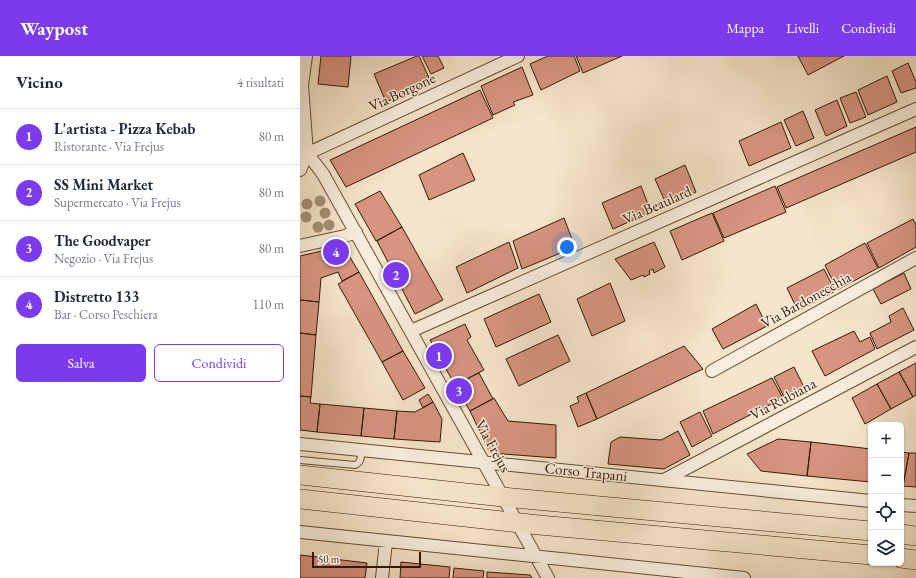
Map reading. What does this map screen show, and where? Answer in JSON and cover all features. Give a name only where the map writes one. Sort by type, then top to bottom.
[{"type":"main road","points":[[300,475],[503,497],[868,531]]},
{"type":"main road","points":[[300,499],[516,522],[868,555]]},
{"type":"main road","points":[[904,534],[916,536]]},
{"type":"main road","points":[[904,558],[916,560]]},
{"type":"street","points":[[300,170],[302,151],[302,85],[306,56]]},
{"type":"street","name":"Via Borgone","points":[[302,151],[518,56]]},
{"type":"street","name":"Via Beaulard","points":[[411,331],[916,109]]},
{"type":"street","name":"Via Frejus","points":[[302,151],[323,174],[548,578]]},
{"type":"street","points":[[300,246],[345,236],[356,232]]},
{"type":"street","name":"Via Bardonecchia","points":[[712,371],[916,258]]},
{"type":"street","name":"Via Rubiana","points":[[664,480],[916,347]]},
{"type":"street","name":"Corso Trapani","points":[[300,444],[868,501]]},
{"type":"street","points":[[904,505],[916,506]]},
{"type":"street","points":[[300,532],[536,558],[744,578]]},
{"type":"street","points":[[382,578],[386,542]]},
{"type":"lane","points":[[300,460],[355,465],[361,460],[361,450]]},
{"type":"building","points":[[321,56],[351,56],[348,87],[318,84]]},
{"type":"building","points":[[419,56],[431,82],[386,102],[374,74]]},
{"type":"building","points":[[422,56],[438,56],[444,68],[431,74]]},
{"type":"building","points":[[548,56],[574,56],[580,71],[541,90],[530,64]]},
{"type":"building","points":[[576,56],[622,56],[583,73]]},
{"type":"building","points":[[798,56],[844,56],[808,75]]},
{"type":"building","points":[[908,63],[916,82],[916,88],[901,93],[892,71]]},
{"type":"building","points":[[522,67],[533,95],[513,102],[515,105],[493,115],[481,86]]},
{"type":"building","points":[[887,76],[897,102],[868,115],[858,90]]},
{"type":"building","points":[[480,90],[493,118],[346,187],[330,160]]},
{"type":"building","points":[[856,92],[866,117],[850,123],[840,98]]},
{"type":"building","points":[[837,100],[847,126],[826,136],[815,110]]},
{"type":"building","points":[[803,111],[814,138],[796,146],[784,120]]},
{"type":"building","points":[[781,122],[791,148],[749,166],[739,141]]},
{"type":"building","points":[[916,127],[916,152],[786,208],[777,187]]},
{"type":"building","points":[[463,153],[475,180],[429,200],[419,175]]},
{"type":"building","points":[[685,165],[696,192],[667,206],[655,179]]},
{"type":"building","points":[[641,186],[651,212],[613,229],[602,203]]},
{"type":"building","points":[[775,186],[786,212],[724,238],[713,213]]},
{"type":"building","points":[[380,191],[402,227],[376,241],[355,204]]},
{"type":"building","points":[[712,213],[724,241],[682,260],[670,231]]},
{"type":"building","points":[[564,218],[575,247],[522,269],[513,241]]},
{"type":"building","points":[[913,219],[916,225],[916,247],[879,268],[867,243]]},
{"type":"building","points":[[402,227],[443,300],[415,314],[377,241]]},
{"type":"building","points":[[509,242],[518,268],[467,293],[456,267]]},
{"type":"building","points":[[654,242],[665,267],[654,273],[653,269],[649,271],[650,274],[644,277],[643,275],[631,280],[615,259]]},
{"type":"building","points":[[865,243],[878,268],[837,290],[825,265]]},
{"type":"building","points":[[343,246],[359,272],[342,281],[338,272],[321,278],[319,302],[300,300],[300,256]]},
{"type":"building","points":[[824,269],[835,291],[798,311],[787,288]]},
{"type":"building","points":[[359,272],[403,351],[382,362],[338,284]]},
{"type":"building","points":[[904,273],[911,289],[881,304],[873,289]]},
{"type":"building","points":[[610,283],[625,321],[592,336],[577,299]]},
{"type":"building","points":[[539,294],[551,322],[496,347],[484,319]]},
{"type":"building","points":[[300,300],[319,302],[316,335],[300,333]]},
{"type":"building","points":[[756,304],[767,326],[723,349],[712,329]]},
{"type":"building","points":[[903,308],[914,330],[877,349],[870,333],[891,322],[889,316]]},
{"type":"building","points":[[465,324],[471,337],[467,340],[484,370],[455,385],[430,340]]},
{"type":"building","points":[[854,331],[860,342],[870,337],[875,349],[825,376],[812,351]]},
{"type":"building","points":[[300,333],[316,335],[311,397],[300,396]]},
{"type":"building","points":[[558,335],[570,361],[519,386],[506,359]]},
{"type":"building","points":[[684,346],[703,369],[597,419],[586,393]]},
{"type":"building","points":[[403,351],[425,388],[403,400],[382,362]]},
{"type":"building","points":[[916,363],[916,395],[913,397],[899,372]]},
{"type":"building","points":[[794,367],[804,387],[784,397],[774,377]]},
{"type":"building","points":[[899,372],[913,397],[891,409],[877,384]]},
{"type":"building","points":[[479,373],[493,399],[470,411],[455,385]]},
{"type":"building","points":[[772,378],[783,398],[713,434],[703,411]]},
{"type":"building","points":[[877,384],[891,409],[865,424],[852,398]]},
{"type":"building","points":[[586,393],[597,419],[578,427],[570,406],[579,402],[577,397]]},
{"type":"building","points":[[428,394],[433,402],[423,408],[419,400]]},
{"type":"building","points":[[300,396],[311,397],[310,403],[320,404],[317,432],[300,430]]},
{"type":"building","points":[[494,398],[508,421],[556,425],[556,458],[490,453],[470,411]]},
{"type":"building","points":[[433,402],[442,419],[440,442],[394,439],[397,411],[415,412]]},
{"type":"building","points":[[320,404],[364,408],[361,436],[317,432]]},
{"type":"building","points":[[364,408],[397,411],[394,439],[361,436]]},
{"type":"building","points":[[700,412],[712,436],[692,447],[680,422]]},
{"type":"building","points":[[678,431],[690,455],[664,469],[608,464],[611,442],[620,437],[661,440]]},
{"type":"building","points":[[778,439],[811,442],[807,476],[761,471],[747,454]]},
{"type":"building","points":[[811,442],[868,449],[868,482],[807,476]]},
{"type":"building","points":[[904,452],[909,453],[904,480]]},
{"type":"building","points":[[909,453],[916,453],[916,487],[904,486]]},
{"type":"building","points":[[300,555],[367,563],[365,578],[300,578]]},
{"type":"building","points":[[401,562],[450,567],[449,578],[400,578]]},
{"type":"building","points":[[454,568],[484,571],[483,578],[453,578]]},
{"type":"building","points":[[487,572],[530,575],[532,578],[487,578]]},
{"type":"place","name":"Distretto 133","points":[[336,252]]},
{"type":"place","name":"SS Mini Market","points":[[396,275]]},
{"type":"place","name":"L'artista - Pizza Kebab","points":[[439,356]]},
{"type":"place","name":"The Goodvaper","points":[[459,391]]}]
